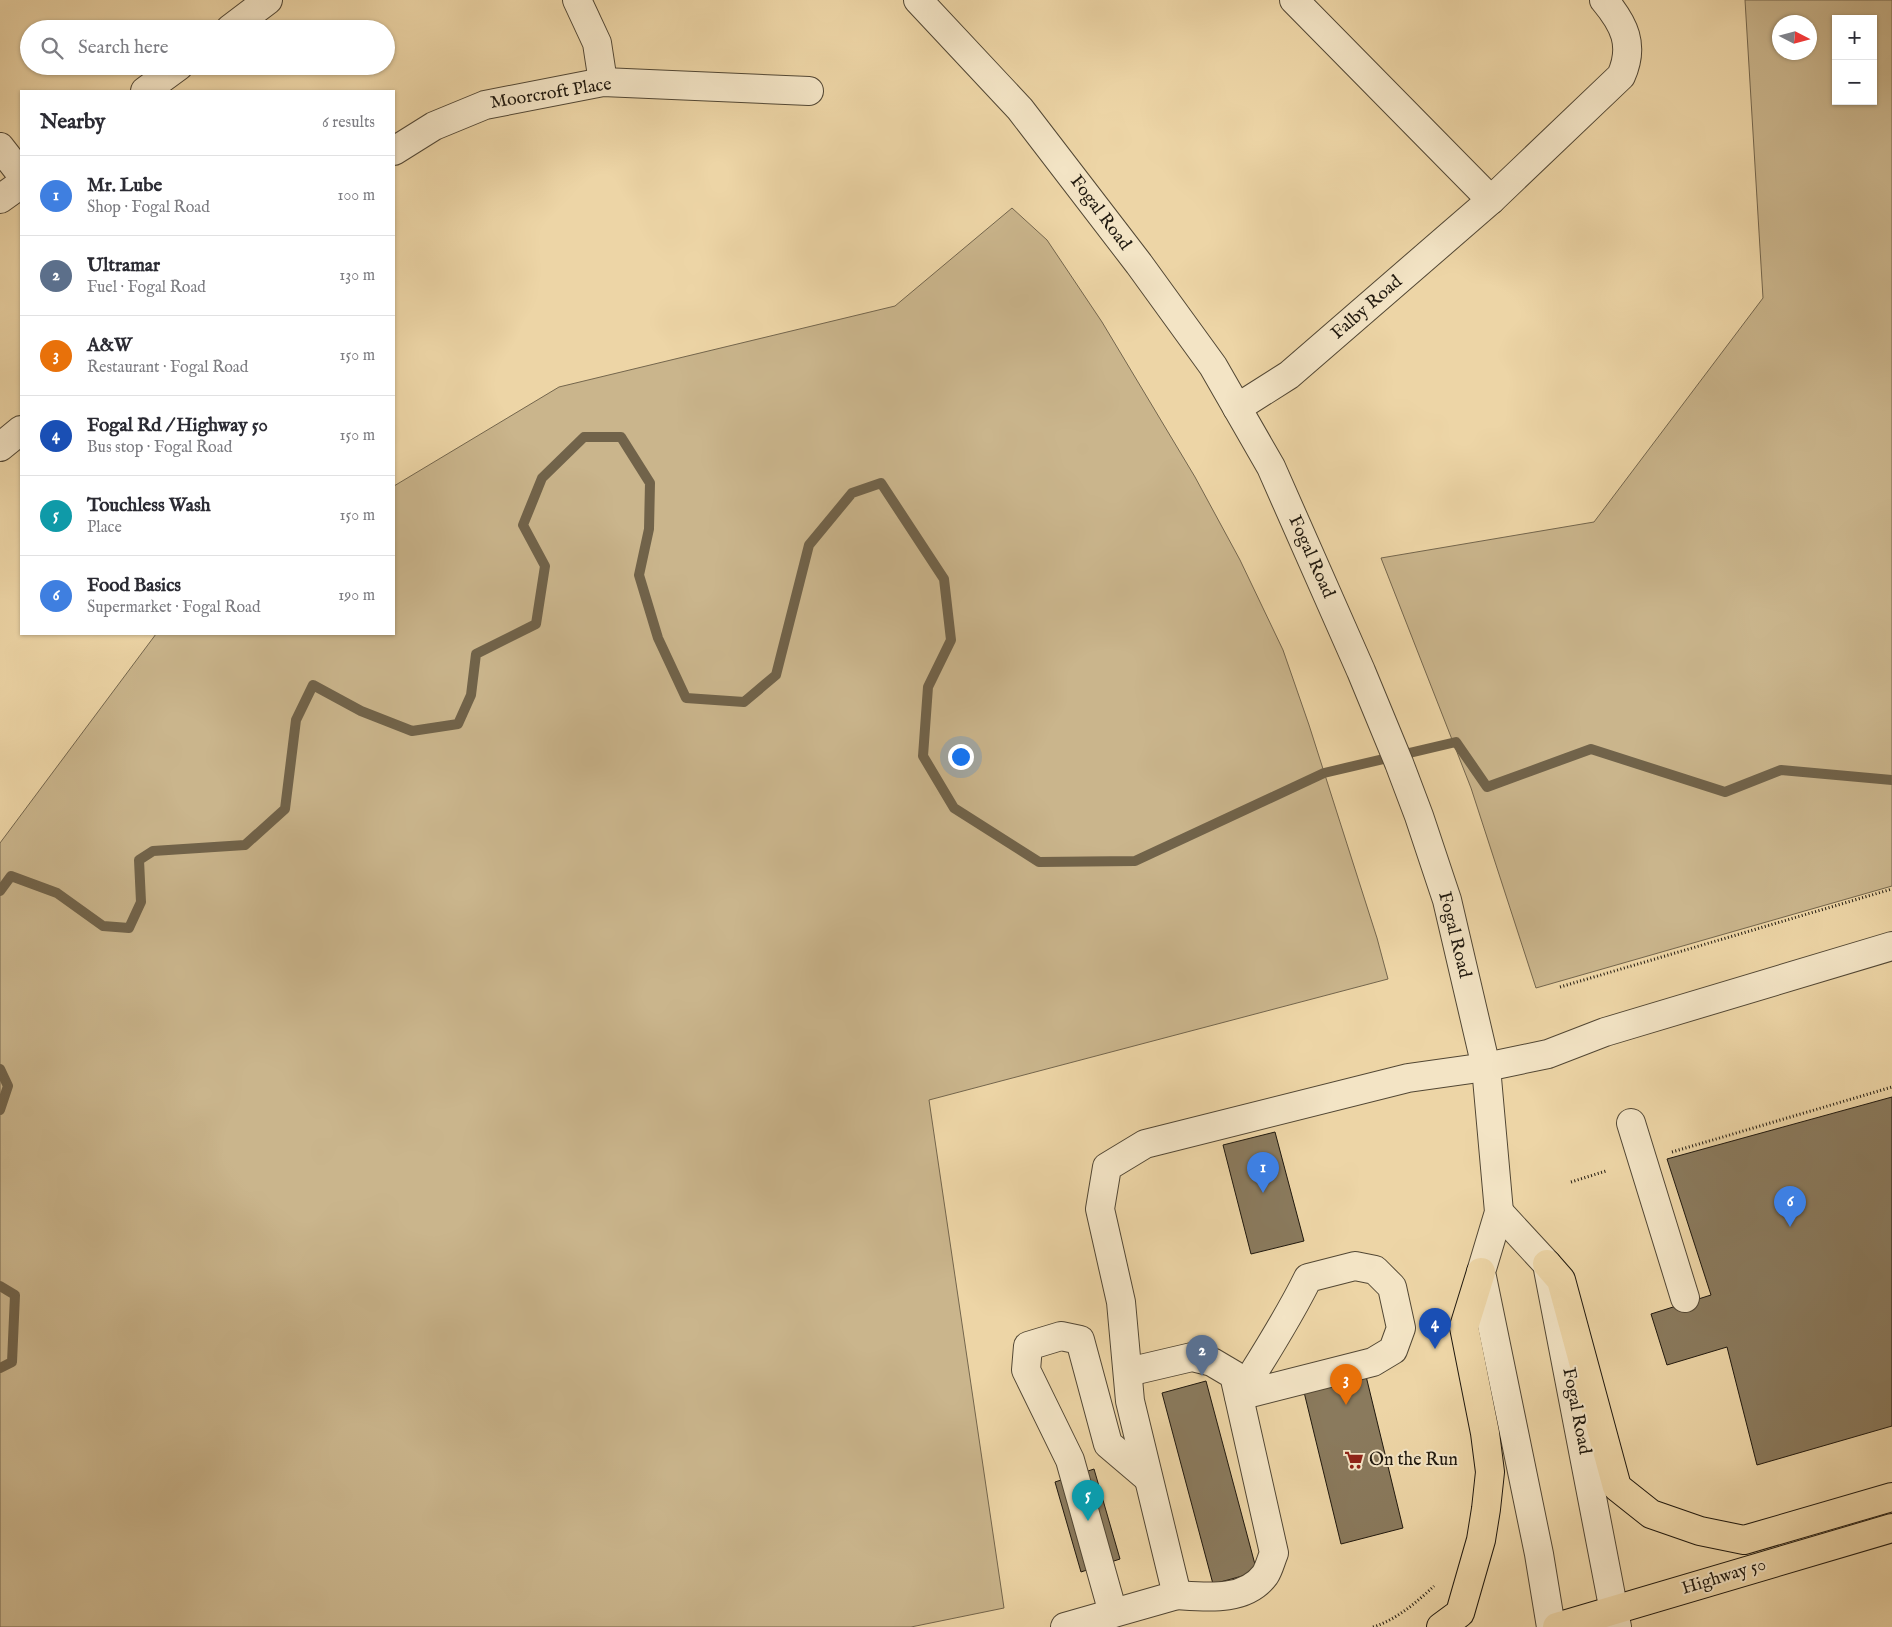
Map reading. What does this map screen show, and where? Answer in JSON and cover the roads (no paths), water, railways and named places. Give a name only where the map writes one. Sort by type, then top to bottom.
[{"type":"main road","points":[[1548,1264],[1561,1280],[1617,1486],[1651,1514],[1700,1531],[1744,1540],[1892,1497]]},
{"type":"main road","points":[[1441,1627],[1460,1612],[1481,1540],[1486,1509],[1490,1472],[1485,1433],[1464,1327],[1481,1272]]},
{"type":"main road","name":"Highway 50","points":[[1557,1627],[1616,1619],[1892,1528]]},
{"type":"street","points":[[242,20],[268,0]]},
{"type":"street","points":[[577,0],[597,43],[603,82]]},
{"type":"street","name":"Fogal Road","points":[[918,0],[1020,109],[1139,264],[1213,366],[1271,467],[1361,671],[1419,816],[1447,900],[1486,1066],[1499,1212],[1481,1272],[1539,1554],[1551,1627]]},
{"type":"street","points":[[1294,0],[1491,200]]},
{"type":"street","name":"Falby Road","points":[[1238,408],[1289,375],[1491,200],[1621,76],[1627,62],[1628,42],[1620,21],[1604,0]]},
{"type":"street","points":[[147,90],[167,75]]},
{"type":"street","name":"Moorcroft Place","points":[[395,150],[434,126],[485,105],[603,82],[809,91]]},
{"type":"street","points":[[0,147],[20,173]]},
{"type":"street","points":[[0,199],[20,185]]},
{"type":"street","points":[[0,447],[20,431]]},
{"type":"street","points":[[1176,1595],[1130,1401],[1121,1302],[1100,1209],[1107,1168],[1145,1144],[1408,1078],[1548,1054],[1605,1032],[1892,946]]},
{"type":"street","points":[[1631,1123],[1685,1298]]},
{"type":"street","points":[[1499,1212],[1548,1264]]},
{"type":"street","name":"Fogal Road","points":[[1548,1264],[1616,1619]]},
{"type":"street","points":[[1355,1266],[1375,1270],[1392,1287],[1401,1328],[1392,1350],[1373,1362],[1238,1396],[1290,1313],[1308,1278],[1355,1266]]},
{"type":"street","points":[[1113,1613],[1070,1460],[1026,1370],[1028,1346],[1061,1336],[1080,1340],[1108,1444],[1148,1478]]},
{"type":"street","points":[[1065,1627],[1176,1595],[1212,1598],[1248,1591],[1265,1575],[1274,1553],[1234,1375],[1212,1362],[1192,1357],[1128,1372]]},
{"type":"waterway","points":[[0,891],[11,876],[57,893],[103,926],[129,928],[141,902],[139,860],[153,851],[245,845],[285,809],[296,720],[313,685],[361,711],[412,731],[458,724],[471,695],[476,654],[536,624],[545,566],[523,525],[542,478],[584,437],[621,437],[650,483],[649,529],[639,575],[658,638],[686,698],[744,702],[776,675],[809,545],[852,493],[881,483],[944,579],[951,640],[928,687],[923,756],[954,808],[1039,862],[1135,861],[1324,773],[1456,742],[1487,787],[1591,749],[1725,792],[1781,770],[1892,780]]},
{"type":"waterway","points":[[0,1069],[8,1086],[0,1110]]},
{"type":"waterway","points":[[0,1286],[15,1295],[12,1362],[0,1368]]},
{"type":"place","name":"Mr. Lube","points":[[1263,1193]]},
{"type":"place","name":"Food Basics","points":[[1790,1227]]},
{"type":"place","name":"Fogal Rd / Highway 50","points":[[1435,1349]]},
{"type":"place","name":"Ultramar","points":[[1202,1376]]},
{"type":"place","name":"A&W","points":[[1346,1405]]},
{"type":"place","name":"On the Run","points":[[1354,1460]]},
{"type":"place","name":"Touchless Wash","points":[[1088,1521]]}]
